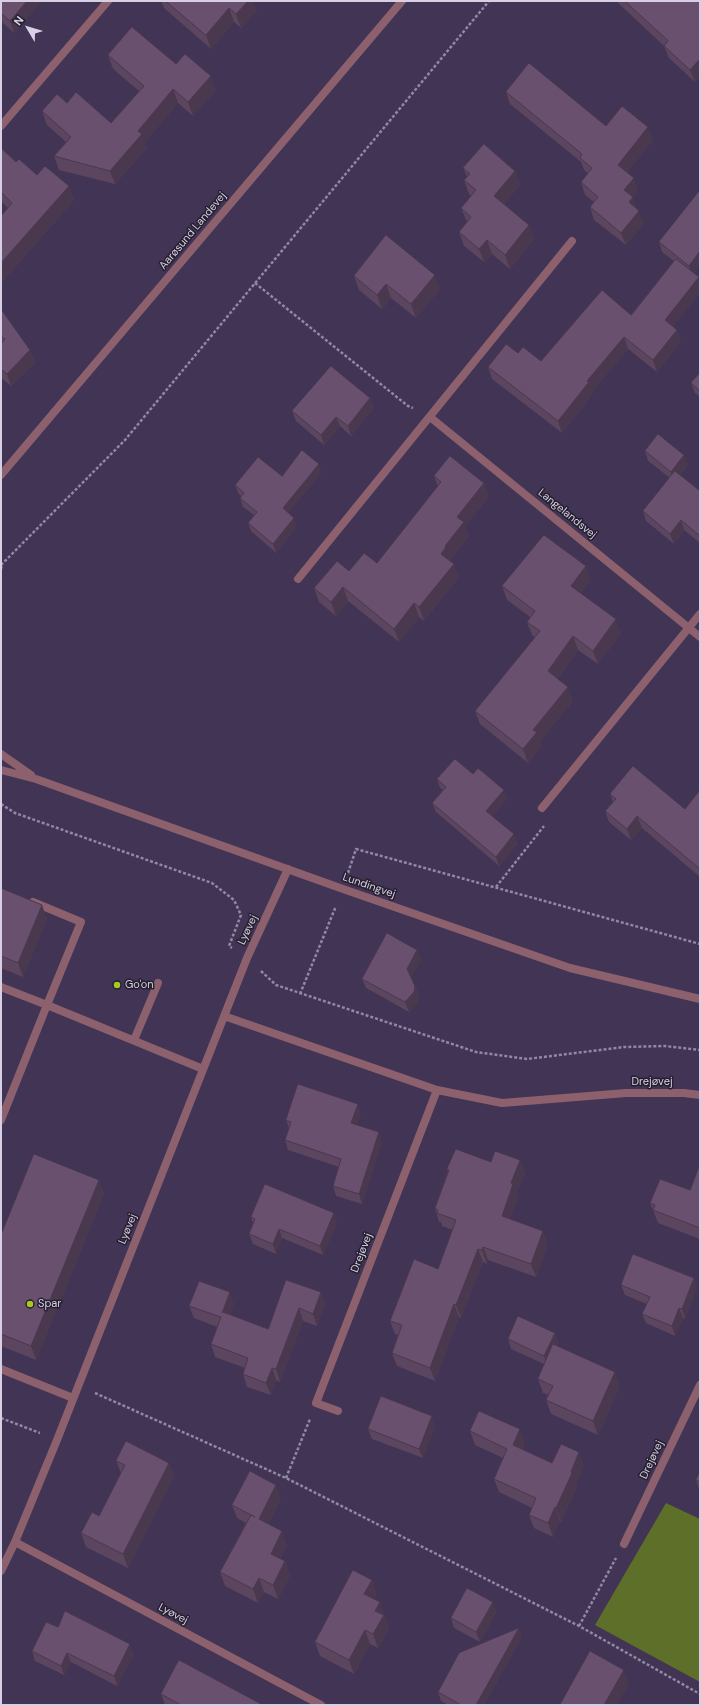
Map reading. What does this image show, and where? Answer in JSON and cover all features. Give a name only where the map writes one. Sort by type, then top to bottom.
[{"type":"street","points":[[1,126],[108,1]]},
{"type":"street","name":"Aarøsund Landevej","points":[[1,475],[402,1]]},
{"type":"street","points":[[298,579],[572,241]]},
{"type":"street","name":"Langelandsvej","points":[[430,417],[700,637]]},
{"type":"street","points":[[542,808],[700,614]]},
{"type":"street","name":"Lundingvej","points":[[1,754],[36,779]]},
{"type":"street","name":"Lundingvej","points":[[1,770],[36,779],[343,889],[570,968],[700,1000]]},
{"type":"street","name":"Lyøvej","points":[[1,1571],[15,1542],[57,1440],[247,958],[288,869]]},
{"type":"street","points":[[1,1120],[81,922],[23,898]]},
{"type":"street","points":[[134,1040],[158,983]]},
{"type":"street","points":[[1,987],[203,1068]]},
{"type":"street","name":"Drejøvej","points":[[224,1016],[437,1090],[502,1103],[626,1093],[684,1093],[700,1095]]},
{"type":"street","name":"Drejøvej","points":[[316,1403],[437,1090]]},
{"type":"street","points":[[1,1369],[73,1398]]},
{"type":"street","name":"Drejøvej","points":[[624,1544],[700,1385]]},
{"type":"street","points":[[316,1403],[338,1411]]},
{"type":"street","name":"Lyøvej","points":[[15,1542],[321,1705]]},
{"type":"path","points":[[1,569],[1,565],[125,440],[489,1]]},
{"type":"path","points":[[255,283],[408,406],[430,417]]},
{"type":"path","points":[[1,804],[16,813],[212,883],[234,900],[241,915],[228,946],[247,958],[276,986],[476,1052],[527,1059],[624,1047],[665,1046],[700,1050]]},
{"type":"path","points":[[496,887],[546,824],[542,808]]},
{"type":"path","points":[[300,994],[343,889],[356,849],[700,944]]},
{"type":"path","points":[[78,1385],[286,1478],[579,1626],[700,1694]]},
{"type":"path","points":[[286,1478],[316,1403]]},
{"type":"path","points":[[1,1418],[57,1440]]},
{"type":"path","points":[[579,1626],[624,1544]]},
{"type":"green space","points":[[666,1503],[700,1519],[700,1682],[595,1625]]},
{"type":"building","points":[[1,1],[27,1],[10,21],[1,13]]},
{"type":"building","points":[[166,1],[248,1],[236,14],[229,8],[206,35]]},
{"type":"building","points":[[625,1],[700,1],[700,59],[690,70],[664,46],[668,41]]},
{"type":"building","points":[[132,27],[176,64],[185,54],[211,76],[188,102],[173,89],[138,131],[142,134],[110,171],[54,156],[71,137],[42,111],[57,94],[67,103],[76,92],[111,123],[144,86],[108,55]]},
{"type":"building","points":[[529,63],[606,126],[622,106],[648,127],[618,165],[634,178],[624,190],[633,197],[629,202],[639,211],[621,233],[590,207],[598,197],[581,182],[592,168],[580,158],[582,154],[506,92]]},
{"type":"building","points":[[484,144],[515,171],[494,196],[529,225],[505,255],[487,240],[479,249],[459,232],[471,217],[461,208],[476,190],[464,180],[470,174],[463,168]]},
{"type":"building","points":[[1,148],[16,162],[19,159],[37,175],[45,166],[69,186],[1,263],[1,216],[12,203],[1,192]]},
{"type":"building","points":[[700,190],[700,251],[689,266],[659,242]]},
{"type":"building","points":[[386,235],[435,275],[411,304],[386,284],[377,295],[354,276]]},
{"type":"building","points":[[676,259],[699,277],[665,320],[677,330],[653,360],[624,337],[587,381],[589,382],[558,421],[488,367],[506,344],[518,353],[523,347],[541,361],[602,290],[631,315]]},
{"type":"building","points":[[1,309],[30,350],[7,374],[1,369],[1,344],[5,339],[1,336]]},
{"type":"building","points":[[331,366],[370,398],[348,426],[336,417],[321,435],[292,411]]},
{"type":"building","points":[[700,373],[700,391],[691,383]]},
{"type":"building","points":[[658,434],[684,455],[671,472],[645,451]]},
{"type":"building","points":[[302,450],[319,464],[283,508],[294,518],[273,544],[248,523],[257,512],[240,498],[244,493],[235,485],[258,457],[282,476]]},
{"type":"building","points":[[450,456],[484,483],[457,517],[464,522],[445,546],[446,547],[441,554],[454,564],[419,607],[414,603],[394,629],[343,587],[331,602],[314,588],[337,561],[349,571],[364,553],[377,563],[441,482],[434,476]]},
{"type":"building","points":[[675,471],[700,491],[700,536],[681,520],[670,534],[643,511]]},
{"type":"building","points":[[544,535],[586,566],[571,586],[616,619],[593,651],[573,636],[548,671],[568,687],[533,730],[537,732],[523,749],[475,711],[540,631],[527,622],[535,611],[502,586]]},
{"type":"building","points":[[455,759],[473,774],[478,768],[504,790],[486,811],[514,834],[496,857],[432,803],[446,787],[437,779]]},
{"type":"building","points":[[633,766],[685,809],[700,790],[700,869],[637,816],[627,829],[605,811],[616,799],[610,794]]},
{"type":"building","points":[[1,888],[42,905],[18,963],[1,956]]},
{"type":"building","points":[[387,933],[417,950],[407,969],[415,986],[414,992],[405,1002],[362,979]]},
{"type":"building","points":[[298,1084],[358,1104],[351,1123],[379,1132],[359,1194],[333,1186],[341,1159],[285,1140],[291,1122],[286,1120]]},
{"type":"building","points":[[456,1149],[491,1162],[495,1151],[520,1160],[511,1183],[513,1184],[502,1216],[543,1231],[531,1264],[483,1247],[482,1250],[478,1249],[456,1305],[454,1304],[430,1368],[392,1353],[402,1325],[390,1321],[414,1259],[438,1269],[456,1220],[437,1213],[438,1210],[435,1208],[449,1170],[447,1169]]},
{"type":"building","name":"Spar","points":[[34,1154],[99,1180],[31,1346],[1,1334],[1,1235]]},
{"type":"building","points":[[700,1164],[700,1228],[653,1210],[655,1205],[650,1203],[660,1179],[690,1190]]},
{"type":"building","points":[[265,1184],[334,1213],[320,1246],[279,1229],[273,1244],[249,1234],[255,1219],[251,1217]]},
{"type":"building","points":[[633,1254],[694,1278],[682,1309],[679,1308],[672,1326],[642,1314],[650,1297],[621,1285]]},
{"type":"building","points":[[286,1280],[321,1292],[313,1314],[299,1308],[276,1369],[272,1368],[266,1383],[243,1374],[248,1358],[211,1344],[221,1317],[189,1306],[199,1281],[230,1292],[222,1313],[223,1312],[268,1329]]},
{"type":"building","points":[[518,1316],[555,1333],[544,1356],[508,1339]]},
{"type":"building","points":[[553,1344],[615,1372],[593,1421],[546,1400],[553,1386],[538,1379]]},
{"type":"building","points":[[381,1396],[432,1416],[419,1449],[368,1429]]},
{"type":"building","points":[[479,1411],[520,1429],[513,1445],[552,1463],[561,1444],[579,1452],[571,1472],[572,1473],[548,1523],[529,1515],[536,1498],[494,1479],[507,1449],[470,1431]]},
{"type":"building","points":[[126,1441],[169,1463],[123,1554],[81,1533],[92,1512],[99,1516],[125,1465],[116,1461]]},
{"type":"building","points":[[250,1471],[276,1485],[259,1519],[282,1531],[271,1554],[285,1561],[273,1585],[259,1578],[253,1589],[220,1572],[251,1515],[255,1517],[232,1505]]},
{"type":"building","points":[[700,1472],[700,1482],[696,1480]]},
{"type":"building","points":[[353,1570],[372,1580],[364,1594],[380,1602],[375,1611],[384,1615],[373,1634],[365,1630],[349,1660],[315,1642]]},
{"type":"building","points":[[467,1588],[493,1602],[476,1632],[451,1618]]},
{"type":"building","points":[[65,1611],[130,1644],[114,1676],[67,1653],[61,1666],[32,1651],[46,1622],[58,1627]]},
{"type":"building","points":[[519,1628],[476,1705],[461,1705],[438,1692],[459,1653]]},
{"type":"building","points":[[590,1651],[624,1670],[604,1705],[560,1705]]},
{"type":"building","points":[[179,1660],[263,1705],[181,1705],[161,1694]]},
{"type":"place","name":"Go'on","points":[[117,985]]},
{"type":"place","name":"Spar","points":[[30,1304]]}]
